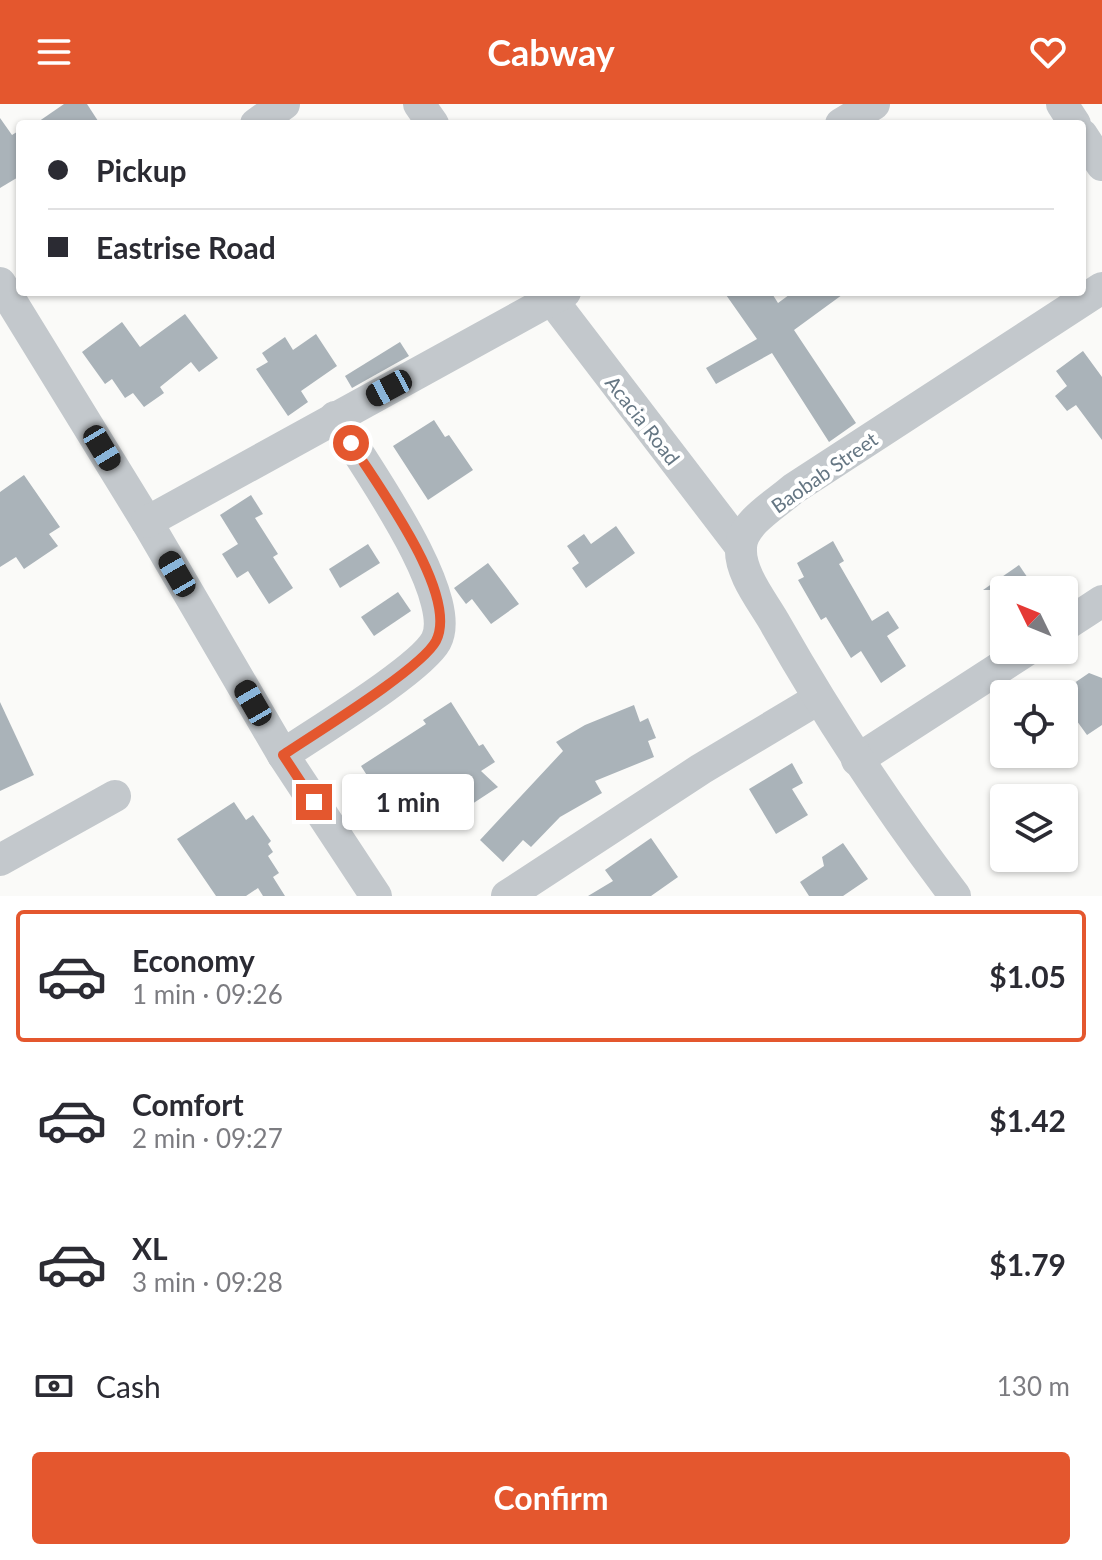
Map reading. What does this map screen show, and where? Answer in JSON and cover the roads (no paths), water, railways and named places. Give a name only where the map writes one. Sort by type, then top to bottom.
[{"type":"street","points":[[262,120],[284,104]]},
{"type":"street","points":[[848,120],[874,104]]},
{"type":"street","points":[[1086,141],[1102,165]]},
{"type":"street","name":"Baobab Street","points":[[741,547],[749,527],[793,489],[1102,288]]},
{"type":"street","points":[[11,291],[283,755],[376,896]]},
{"type":"street","points":[[147,522],[552,296]]},
{"type":"street","name":"Acacia Road","points":[[555,296],[741,547]]},
{"type":"street","points":[[283,755],[413,666],[436,640],[440,607],[430,573],[335,417]]},
{"type":"street","points":[[741,547],[747,573],[818,699],[888,808],[955,896]]},
{"type":"street","points":[[1078,617],[1102,601]]},
{"type":"street","points":[[857,760],[1005,664]]},
{"type":"street","points":[[507,896],[701,769],[818,699]]},
{"type":"street","points":[[0,860],[115,796]]}]
